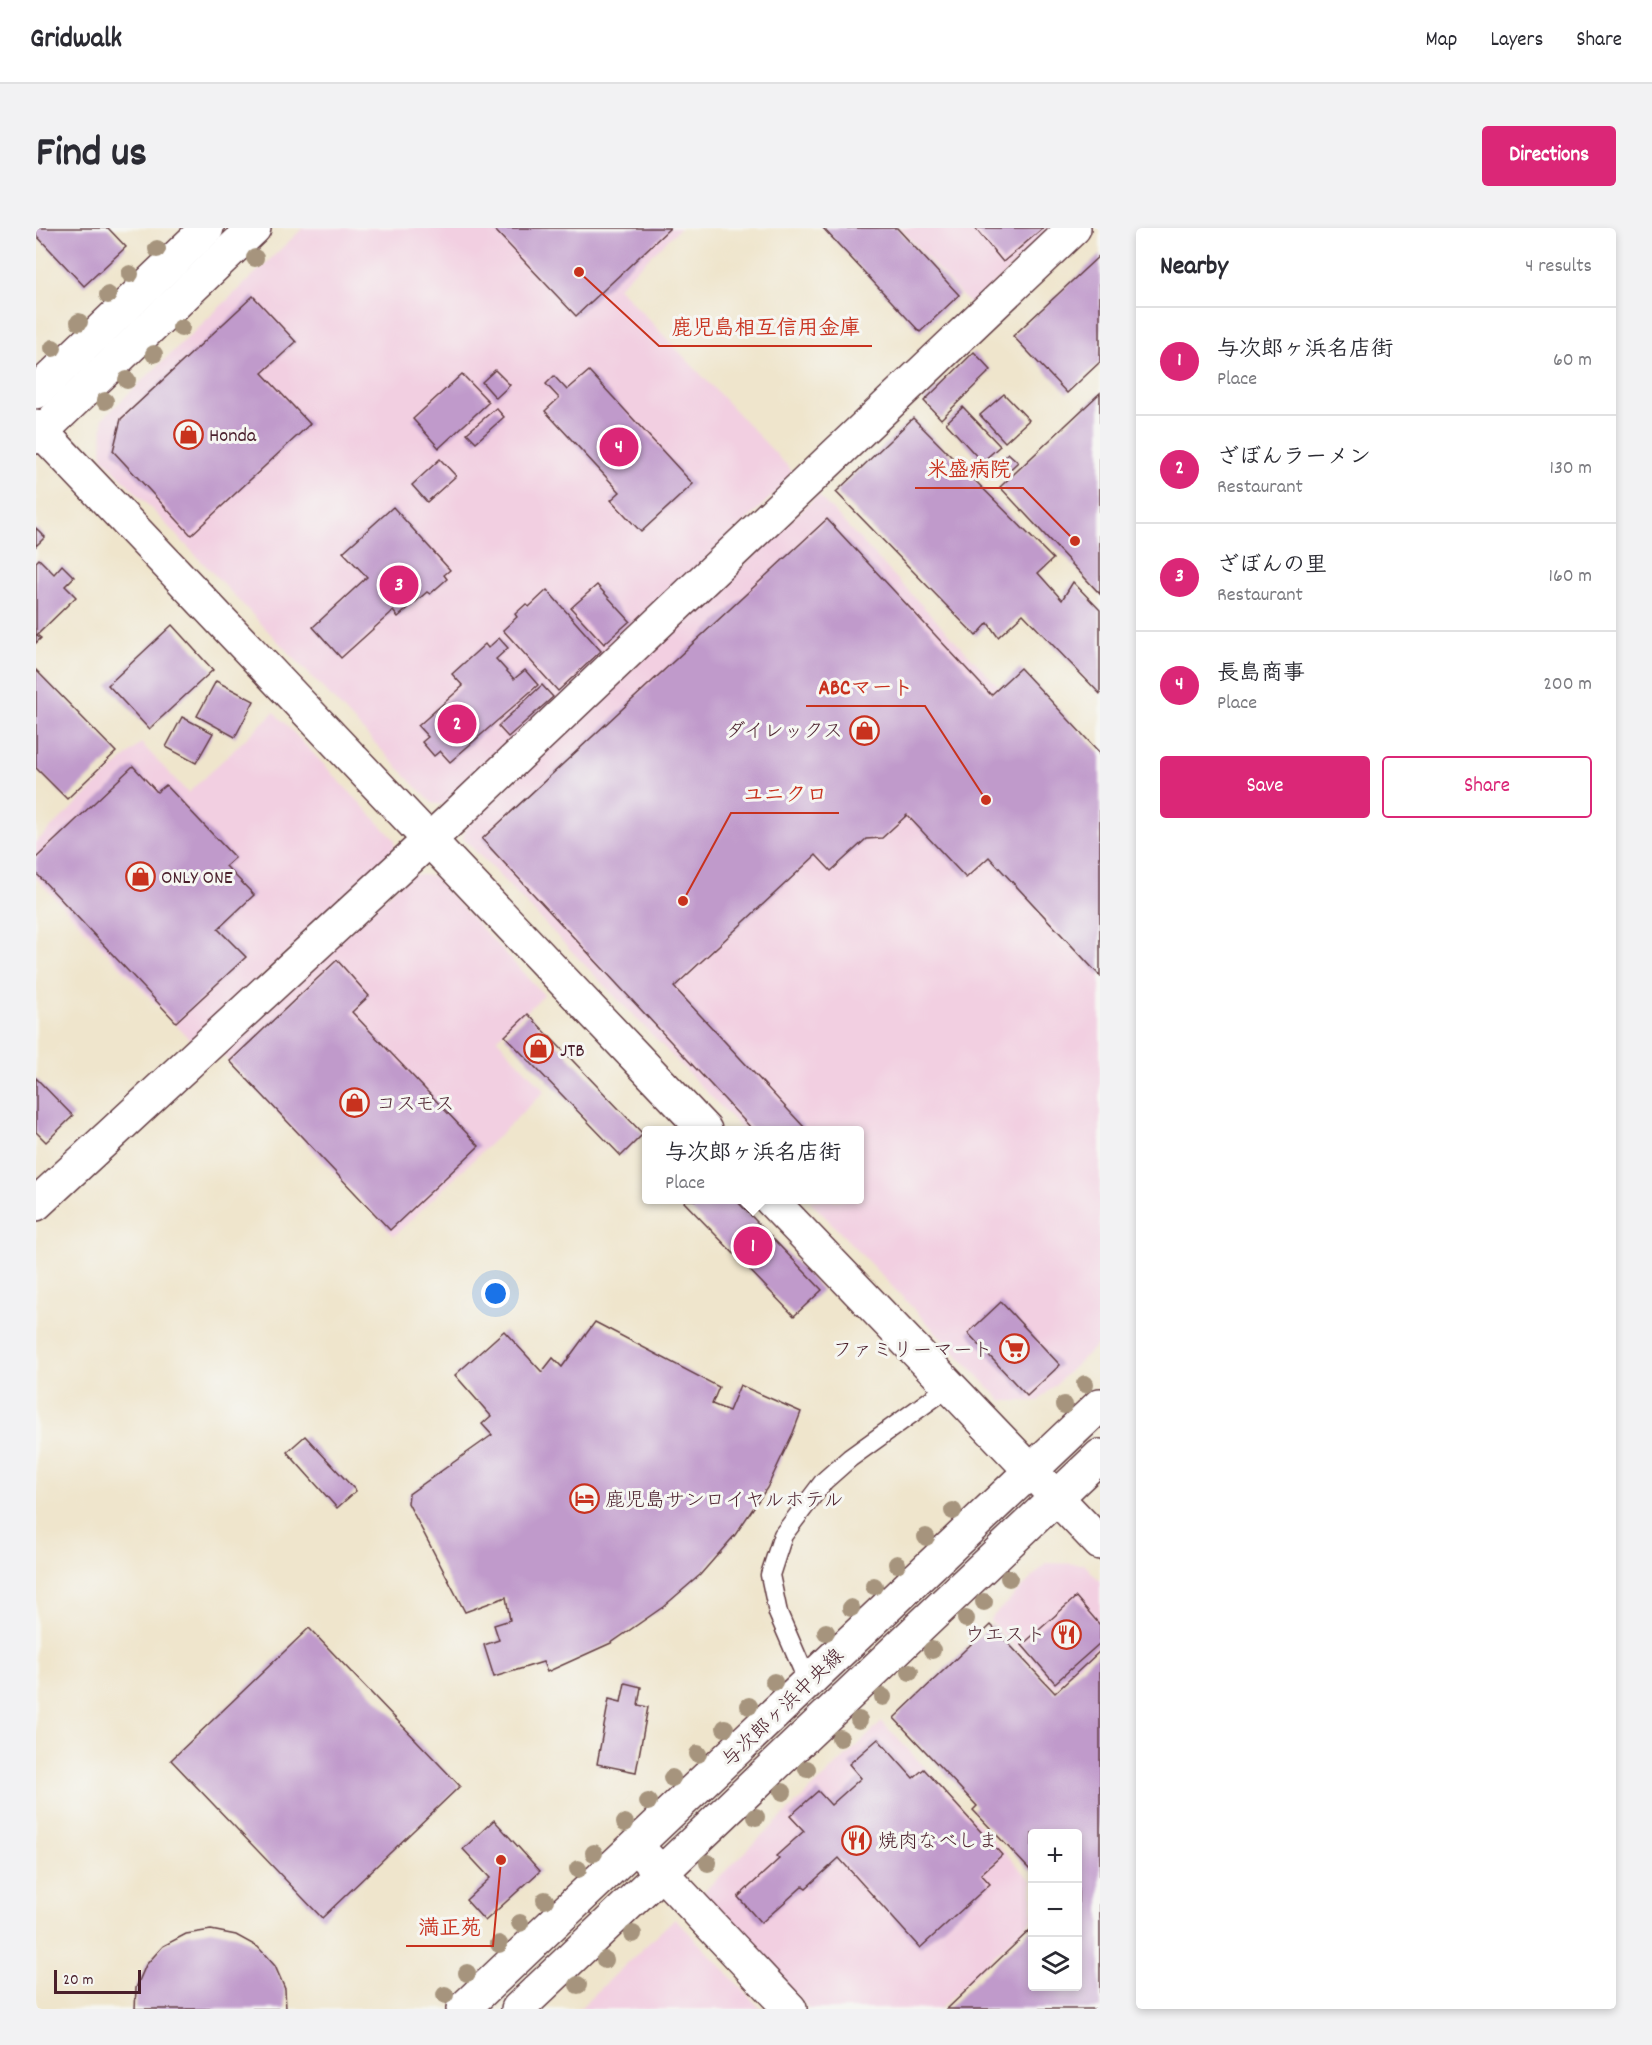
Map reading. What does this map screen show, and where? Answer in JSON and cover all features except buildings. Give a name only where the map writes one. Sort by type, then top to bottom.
[{"type":"street","points":[[36,392],[207,228]]},
{"type":"street","points":[[254,228],[38,432],[700,1126]]},
{"type":"street","points":[[36,1204],[429,840],[1074,228]]},
{"type":"street","points":[[775,1204],[1100,1543]]},
{"type":"street","name":"与次郎ヶ浜中央線","points":[[464,2009],[1100,1405]]},
{"type":"street","name":"与次郎ヶ浜中央線","points":[[521,2006],[1100,1456]]},
{"type":"street","points":[[808,1682],[834,1707]]},
{"type":"street","points":[[636,1846],[790,2009]]},
{"type":"street","points":[[496,1978],[521,2006]]},
{"type":"lane","points":[[808,1682],[777,1613],[770,1575],[783,1535],[824,1481],[886,1431],[950,1386]]},
{"type":"shaded area","points":[[303,228],[680,228],[618,287],[795,474],[450,806],[432,803],[102,457],[103,418]]},
{"type":"shaded area","points":[[900,228],[1053,228],[971,306]]},
{"type":"shaded area","points":[[818,495],[999,687],[1020,668],[1100,753],[1100,1342],[1038,1401],[1002,1401],[813,1204],[864,1204],[864,1126],[739,1126],[463,838],[467,824]]},
{"type":"shaded area","points":[[274,712],[395,840],[394,854],[191,1041],[36,878],[36,842],[141,743],[188,793]]},
{"type":"shaded area","points":[[410,874],[433,876],[544,995],[497,1039],[545,1091],[394,1236],[219,1051]]},
{"type":"shaded area","points":[[1047,1563],[1084,1564],[1100,1581],[1100,1645],[1055,1688],[989,1620]]},
{"type":"shaded area","points":[[882,1722],[1028,1877],[1028,1924],[939,2009],[809,2009],[700,1895]]},
{"type":"shaded area","points":[[675,1918],[761,2009],[579,2009]]},
{"type":"place","name":"鹿児島相互信用金庫","points":[[579,272]]},
{"type":"place","name":"Honda","points":[[188,434]]},
{"type":"place","name":"長島商事","points":[[619,447]]},
{"type":"place","name":"米盛病院","points":[[1075,541]]},
{"type":"place","name":"ざぼんの里","points":[[399,585]]},
{"type":"place","name":"ざぼんラーメン","points":[[457,724]]},
{"type":"place","name":"ダイレックス","points":[[864,730]]},
{"type":"place","name":"ABCマート","points":[[986,800]]},
{"type":"place","name":"ONLY ONE","points":[[140,876]]},
{"type":"place","name":"ユニクロ","points":[[683,901]]},
{"type":"place","name":"JTB","points":[[539,1049]]},
{"type":"place","name":"コスモス","points":[[355,1103]]},
{"type":"place","name":"与次郎ヶ浜名店街","points":[[753,1246]]},
{"type":"place","name":"ファミリーマート","points":[[1014,1349]]},
{"type":"place","name":"鹿児島サンロイヤルホテル","points":[[584,1499]]},
{"type":"place","name":"ウエスト","points":[[1067,1634]]},
{"type":"place","name":"焼肉なべしま","points":[[857,1840]]},
{"type":"place","name":"満正苑","points":[[501,1860]]}]
